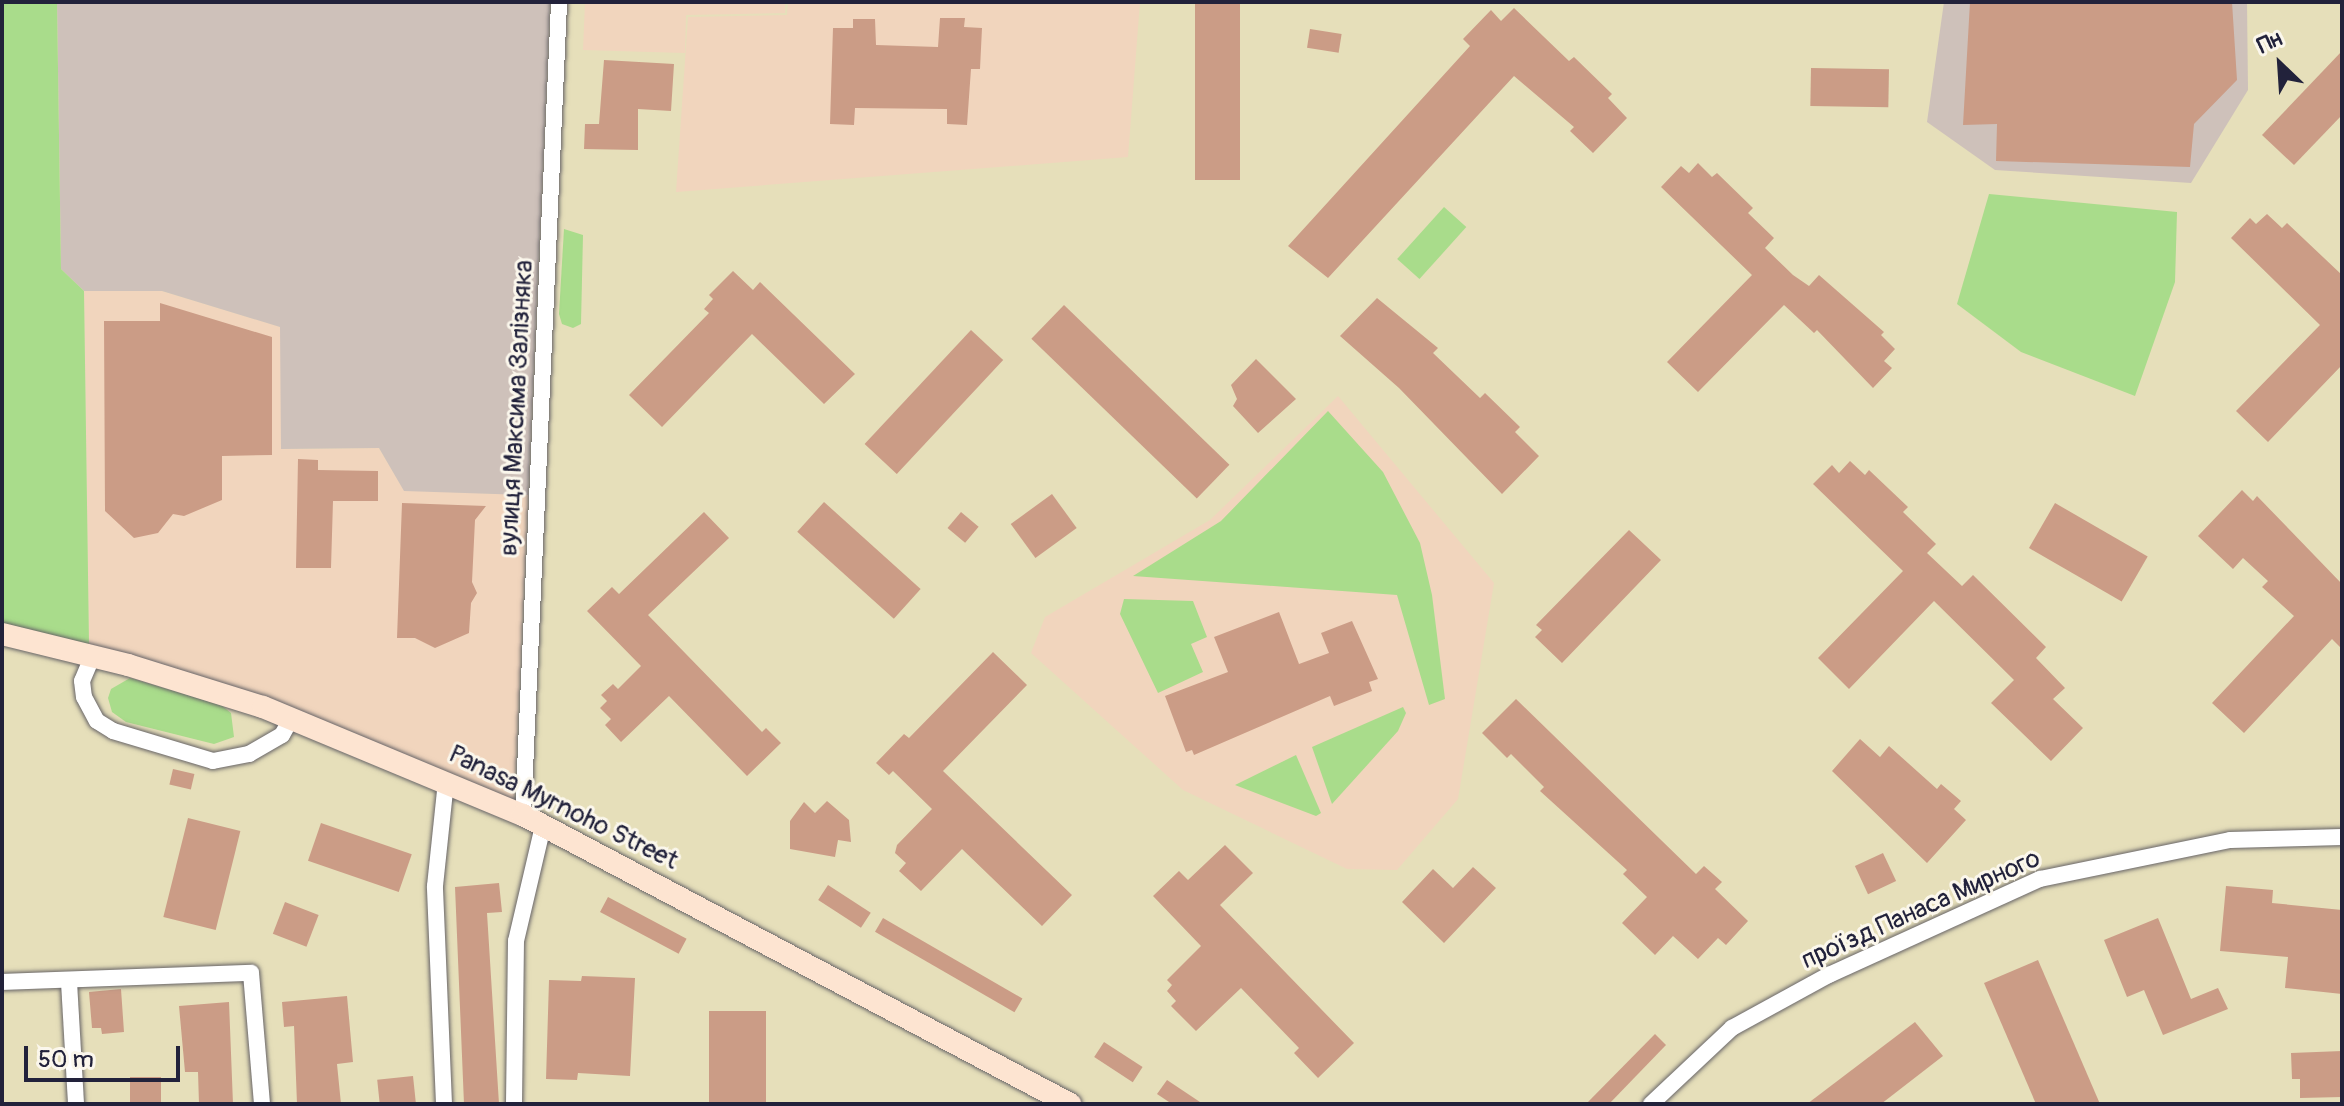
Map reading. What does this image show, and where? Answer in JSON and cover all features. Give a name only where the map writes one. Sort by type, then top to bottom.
[{"type":"main road","name":"Panasa Myrnoho Street","points":[[2,634],[93,655],[291,719],[523,815],[1070,1104]]},
{"type":"street","name":"вулиця Максима Залізняка","points":[[523,815],[559,2]]},
{"type":"street","points":[[93,655],[82,681],[84,697],[97,721],[113,731],[213,761],[249,754],[282,735],[291,719]]},
{"type":"street","points":[[444,1104],[435,886],[446,782]]},
{"type":"street","points":[[514,1104],[516,941],[543,826]]},
{"type":"street","name":"проїзд Панаса Мирного","points":[[1651,1104],[1745,1021],[1856,962],[2040,879],[2230,840],[2342,837]]},
{"type":"street","points":[[2,982],[69,982],[251,973],[262,1104]]},
{"type":"street","points":[[69,982],[76,1104]]},
{"type":"shaded area","points":[[57,2],[550,2],[528,495],[404,491],[379,448],[281,449],[280,327],[162,291],[84,291],[61,269]]},
{"type":"shaded area","points":[[585,2],[785,2],[785,13],[686,15],[685,53],[583,50]]},
{"type":"shaded area","points":[[788,2],[1140,2],[1128,157],[676,192],[688,17],[787,15]]},
{"type":"shaded area","points":[[1944,2],[2247,2],[2248,90],[2191,183],[1995,170],[1927,122]]},
{"type":"shaded area","points":[[84,291],[162,291],[281,327],[282,449],[379,448],[404,490],[528,495],[514,801],[89,644]]},
{"type":"shaded area","points":[[1338,396],[1494,583],[1458,799],[1397,870],[1347,869],[1183,790],[1031,653],[1045,617],[1210,520]]},
{"type":"green space","points":[[2,2],[57,2],[61,269],[84,291],[89,644],[2,625]]},
{"type":"green space","points":[[1989,194],[2177,212],[2175,282],[2135,396],[2021,352],[1957,304]]},
{"type":"green space","points":[[1444,207],[1466,227],[1419,279],[1397,259]]},
{"type":"green space","points":[[564,229],[583,235],[581,324],[573,328],[562,324],[559,314]]},
{"type":"green space","points":[[1328,411],[1383,472],[1420,543],[1432,595],[1445,699],[1429,705],[1397,595],[1133,576],[1221,521]]},
{"type":"green space","points":[[1124,599],[1193,601],[1207,637],[1191,644],[1203,672],[1158,693],[1120,614]]},
{"type":"green space","points":[[130,678],[221,705],[231,713],[234,737],[214,744],[126,722],[112,712],[108,698],[111,689]]},
{"type":"green space","points":[[1403,707],[1406,713],[1398,731],[1332,804],[1312,747]]},
{"type":"green space","points":[[1296,755],[1321,813],[1316,816],[1235,785]]},
{"type":"building","points":[[1195,2],[1240,2],[1240,180],[1195,180]]},
{"type":"building","points":[[1970,2],[2232,2],[2237,80],[2194,124],[2190,167],[1996,161],[1997,124],[1963,125]]},
{"type":"building","points":[[1514,8],[1569,61],[1574,57],[1612,94],[1608,98],[1627,118],[1593,153],[1570,131],[1574,127],[1514,76],[1328,278],[1288,246],[1470,46],[1463,39],[1491,10],[1501,21]]},
{"type":"building","points":[[940,18],[965,18],[964,27],[982,28],[980,69],[971,69],[967,125],[947,124],[947,109],[855,108],[854,125],[830,124],[833,28],[853,28],[853,19],[875,19],[876,45],[938,47]]},
{"type":"building","points":[[1310,29],[1342,34],[1339,53],[1307,48]]},
{"type":"building","points":[[2342,51],[2342,115],[2294,165],[2262,135]]},
{"type":"building","points":[[604,60],[674,64],[671,111],[638,109],[638,150],[584,149],[585,124],[599,124]]},
{"type":"building","points":[[1811,68],[1889,69],[1888,107],[1810,106]]},
{"type":"building","points":[[1698,163],[1712,177],[1717,173],[1753,208],[1748,213],[1774,238],[1765,248],[1793,275],[1809,286],[1819,275],[1884,332],[1881,335],[1895,349],[1884,361],[1892,368],[1873,388],[1817,330],[1814,333],[1784,305],[1698,392],[1667,362],[1752,275],[1661,187],[1681,166],[1689,173]]},
{"type":"building","points":[[2267,214],[2282,228],[2287,223],[2342,275],[2342,365],[2268,442],[2236,411],[2320,325],[2231,238],[2250,218],[2256,224]]},
{"type":"building","points":[[733,271],[753,290],[760,282],[855,374],[824,404],[752,334],[662,427],[629,395],[709,313],[704,309],[713,299],[709,295]]},
{"type":"building","points":[[1377,298],[1438,348],[1433,353],[1480,398],[1485,393],[1520,427],[1515,432],[1539,456],[1502,494],[1399,388],[1340,336]]},
{"type":"building","points":[[160,303],[272,337],[272,455],[222,456],[222,500],[184,516],[173,514],[158,533],[134,538],[105,511],[104,321],[160,321]]},
{"type":"building","points":[[1064,305],[1229,465],[1197,499],[1031,339]]},
{"type":"building","points":[[971,330],[1003,360],[897,474],[865,444]]},
{"type":"building","points":[[1256,359],[1296,399],[1258,433],[1233,406],[1237,399],[1231,385]]},
{"type":"building","points":[[298,459],[318,460],[318,470],[378,471],[378,501],[333,501],[331,568],[296,568]]},
{"type":"building","points":[[1850,461],[1865,475],[1869,470],[1908,507],[1903,512],[1936,544],[1927,553],[1962,586],[1973,575],[2046,647],[2036,658],[2065,688],[2053,699],[2083,728],[2051,761],[1991,703],[2014,680],[1934,601],[1849,689],[1818,658],[1903,571],[1813,484],[1832,465],[1839,473]]},
{"type":"building","points":[[2242,490],[2253,501],[2257,496],[2342,584],[2342,649],[2332,639],[2244,733],[2212,703],[2294,616],[2262,587],[2268,581],[2243,558],[2233,569],[2198,536]]},
{"type":"building","points":[[1052,494],[1077,528],[1035,558],[1011,524]]},
{"type":"building","points":[[824,502],[921,589],[894,619],[797,532]]},
{"type":"building","points":[[402,503],[486,506],[475,520],[472,582],[477,593],[471,603],[469,633],[435,648],[415,638],[397,638]]},
{"type":"building","points":[[2055,503],[2148,557],[2122,602],[2029,548]]},
{"type":"building","points":[[704,512],[729,538],[648,615],[762,732],[766,728],[781,743],[747,776],[669,696],[621,742],[605,725],[611,719],[600,708],[607,701],[601,695],[613,684],[618,689],[641,666],[587,611],[612,587],[619,594]]},
{"type":"building","points":[[961,512],[979,527],[965,543],[948,528]]},
{"type":"building","points":[[1629,530],[1661,560],[1562,663],[1535,637],[1542,630],[1536,625]]},
{"type":"building","points":[[1279,612],[1299,664],[1329,653],[1321,633],[1352,621],[1378,679],[1369,682],[1372,691],[1334,706],[1330,696],[1194,755],[1192,750],[1186,752],[1165,696],[1228,672],[1214,637]]},
{"type":"building","points":[[993,652],[1027,685],[943,771],[1072,895],[1042,926],[962,849],[921,891],[899,871],[906,863],[895,853],[897,845],[932,809],[893,771],[889,775],[876,763],[904,734],[909,738]]},
{"type":"building","points":[[1516,699],[1696,874],[1704,866],[1722,882],[1715,889],[1748,921],[1726,945],[1718,938],[1698,959],[1673,936],[1655,955],[1622,923],[1647,897],[1623,874],[1627,870],[1540,791],[1544,787],[1511,754],[1507,758],[1482,733]]},
{"type":"building","points":[[1860,739],[1880,757],[1889,746],[1937,789],[1941,784],[1961,801],[1954,809],[1966,820],[1927,863],[1832,771]]},
{"type":"building","points":[[173,769],[194,774],[191,790],[169,785]]},
{"type":"building","points":[[827,801],[849,820],[851,842],[838,840],[835,857],[790,849],[790,821],[804,802],[815,813]]},
{"type":"building","points":[[188,818],[240,831],[216,930],[163,917]]},
{"type":"building","points":[[321,823],[412,854],[399,892],[308,861]]},
{"type":"building","points":[[1225,845],[1253,873],[1220,905],[1354,1043],[1318,1078],[1294,1053],[1299,1048],[1241,988],[1196,1031],[1171,1006],[1176,1001],[1167,991],[1172,985],[1167,980],[1201,946],[1153,896],[1179,871],[1188,880]]},
{"type":"building","points":[[1883,853],[1896,881],[1868,894],[1855,866]]},
{"type":"building","points":[[1473,867],[1496,888],[1444,943],[1402,902],[1433,869],[1453,888]]},
{"type":"building","points":[[499,883],[502,912],[487,913],[499,1104],[464,1104],[455,887]]},
{"type":"building","points":[[828,885],[871,913],[861,928],[818,900]]},
{"type":"building","points":[[2226,886],[2273,890],[2272,903],[2342,910],[2342,994],[2285,988],[2288,957],[2220,951]]},
{"type":"building","points":[[608,897],[687,939],[679,954],[600,912]]},
{"type":"building","points":[[285,902],[319,915],[306,947],[273,934]]},
{"type":"building","points":[[883,918],[1022,998],[1014,1012],[875,932]]},
{"type":"building","points":[[2158,918],[2191,999],[2218,988],[2228,1009],[2163,1035],[2144,990],[2127,997],[2104,940]]},
{"type":"building","points":[[2038,960],[2100,1104],[2036,1104],[1984,983]]},
{"type":"building","points":[[582,976],[635,978],[630,1076],[578,1073],[577,1080],[546,1079],[549,980],[581,981]]},
{"type":"building","points":[[121,989],[124,1032],[102,1034],[101,1028],[92,1028],[89,992]]},
{"type":"building","points":[[347,996],[353,1062],[337,1064],[341,1104],[297,1104],[294,1026],[284,1027],[282,1002]]},
{"type":"building","points":[[229,1002],[233,1104],[199,1104],[198,1072],[185,1072],[179,1006]]},
{"type":"building","points":[[709,1011],[766,1011],[766,1103],[709,1103]]},
{"type":"building","points":[[1915,1022],[1943,1056],[1881,1104],[1807,1104]]},
{"type":"building","points":[[1655,1034],[1666,1045],[1609,1104],[1586,1104]]},
{"type":"building","points":[[1104,1042],[1143,1067],[1133,1082],[1094,1057]]},
{"type":"building","points":[[2342,1051],[2342,1097],[2300,1098],[2300,1079],[2292,1079],[2291,1053]]},
{"type":"building","points":[[413,1076],[416,1104],[380,1104],[377,1080]]},
{"type":"building","points":[[130,1077],[161,1077],[161,1104],[130,1104]]},
{"type":"building","points":[[1167,1080],[1203,1104],[1172,1104],[1157,1094]]}]
